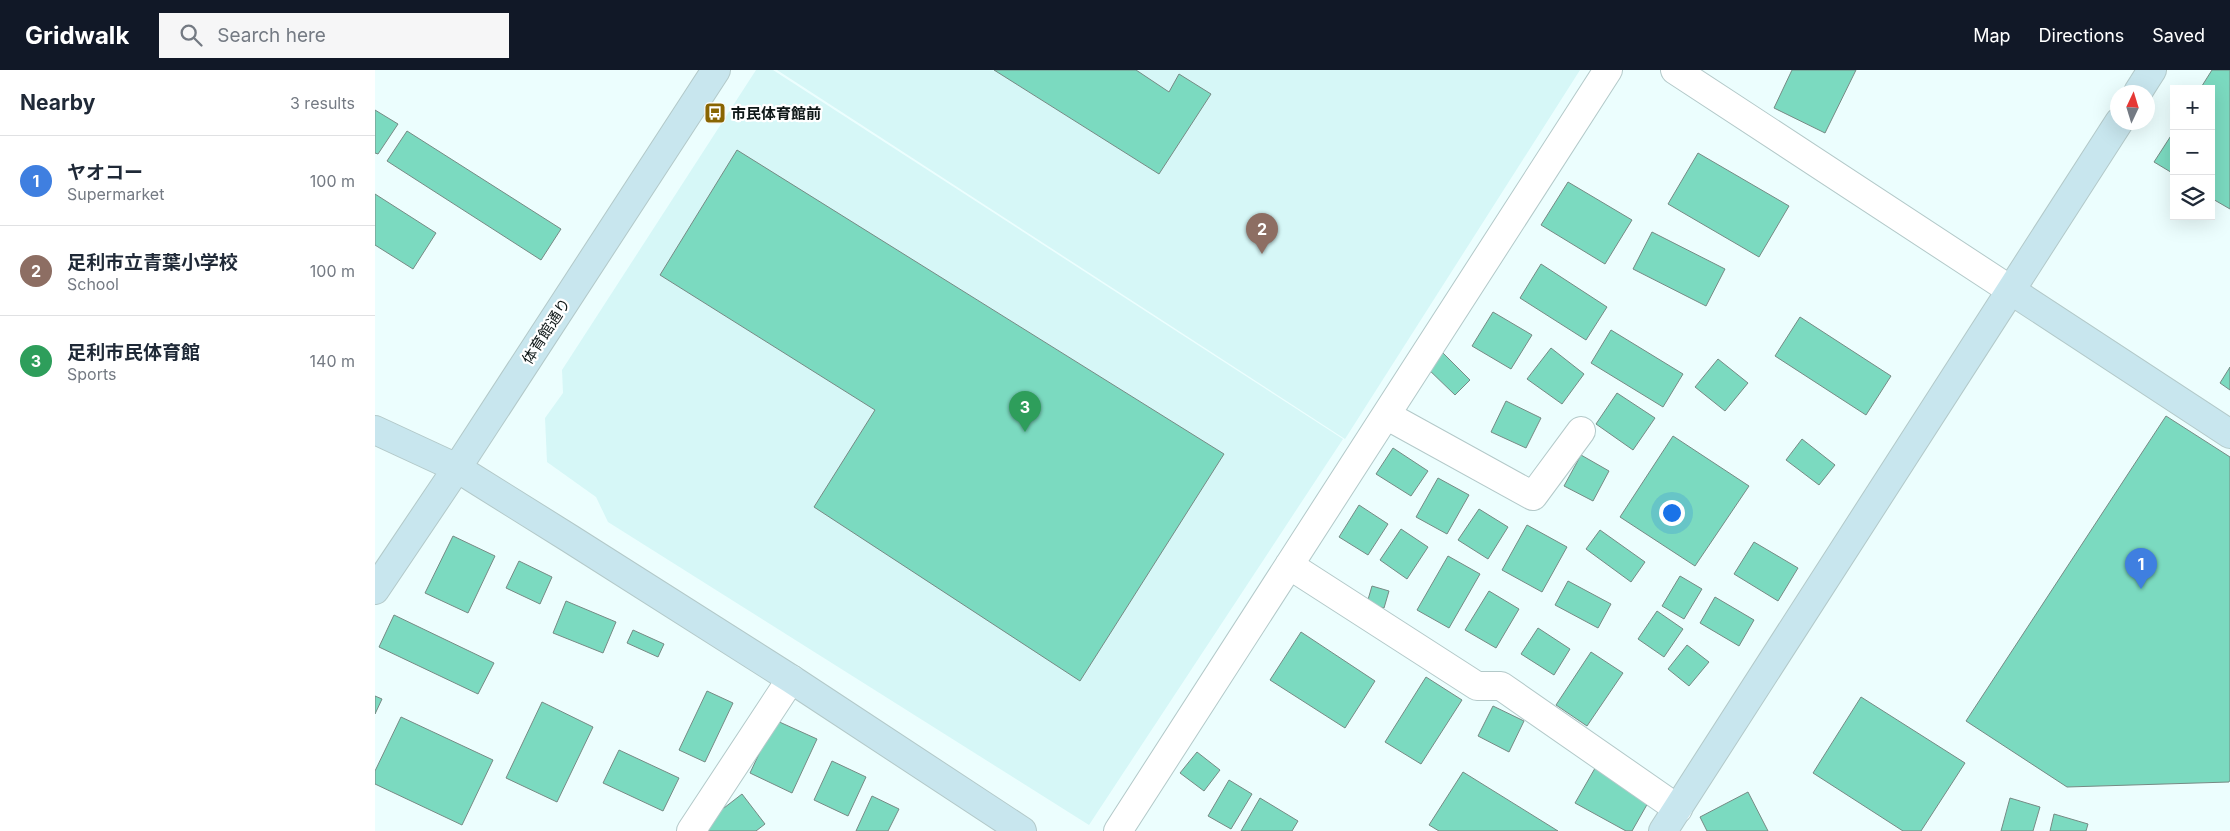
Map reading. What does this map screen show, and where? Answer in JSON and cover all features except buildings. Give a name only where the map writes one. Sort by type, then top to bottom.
[{"type":"street","name":"体育館通り","points":[[375,590],[457,468],[715,70]]},
{"type":"street","points":[[1118,831],[1608,70]]},
{"type":"street","points":[[1675,70],[2230,434]]},
{"type":"street","points":[[2142,85],[2152,70]]},
{"type":"street","points":[[1663,831],[2114,130]]},
{"type":"street","points":[[1386,415],[1533,496],[1581,431]]},
{"type":"street","points":[[375,430],[457,468],[791,679],[1021,831]]},
{"type":"street","points":[[1289,565],[1477,686],[1501,686],[1678,809]]},
{"type":"street","points":[[691,831],[791,679]]},
{"type":"shaded area","points":[[756,70],[773,70],[1343,439],[1089,825],[608,522],[596,497],[547,462],[545,418],[563,393],[562,370]]},
{"type":"shaded area","points":[[777,70],[1580,70],[1345,439]]},
{"type":"place","name":"市民体育館前","points":[[715,113]]},
{"type":"place","name":"足利市立青葉小学校","points":[[1262,254]]},
{"type":"place","name":"足利市民体育館","points":[[1025,432]]},
{"type":"place","name":"ヤオコー","points":[[2141,589]]}]
